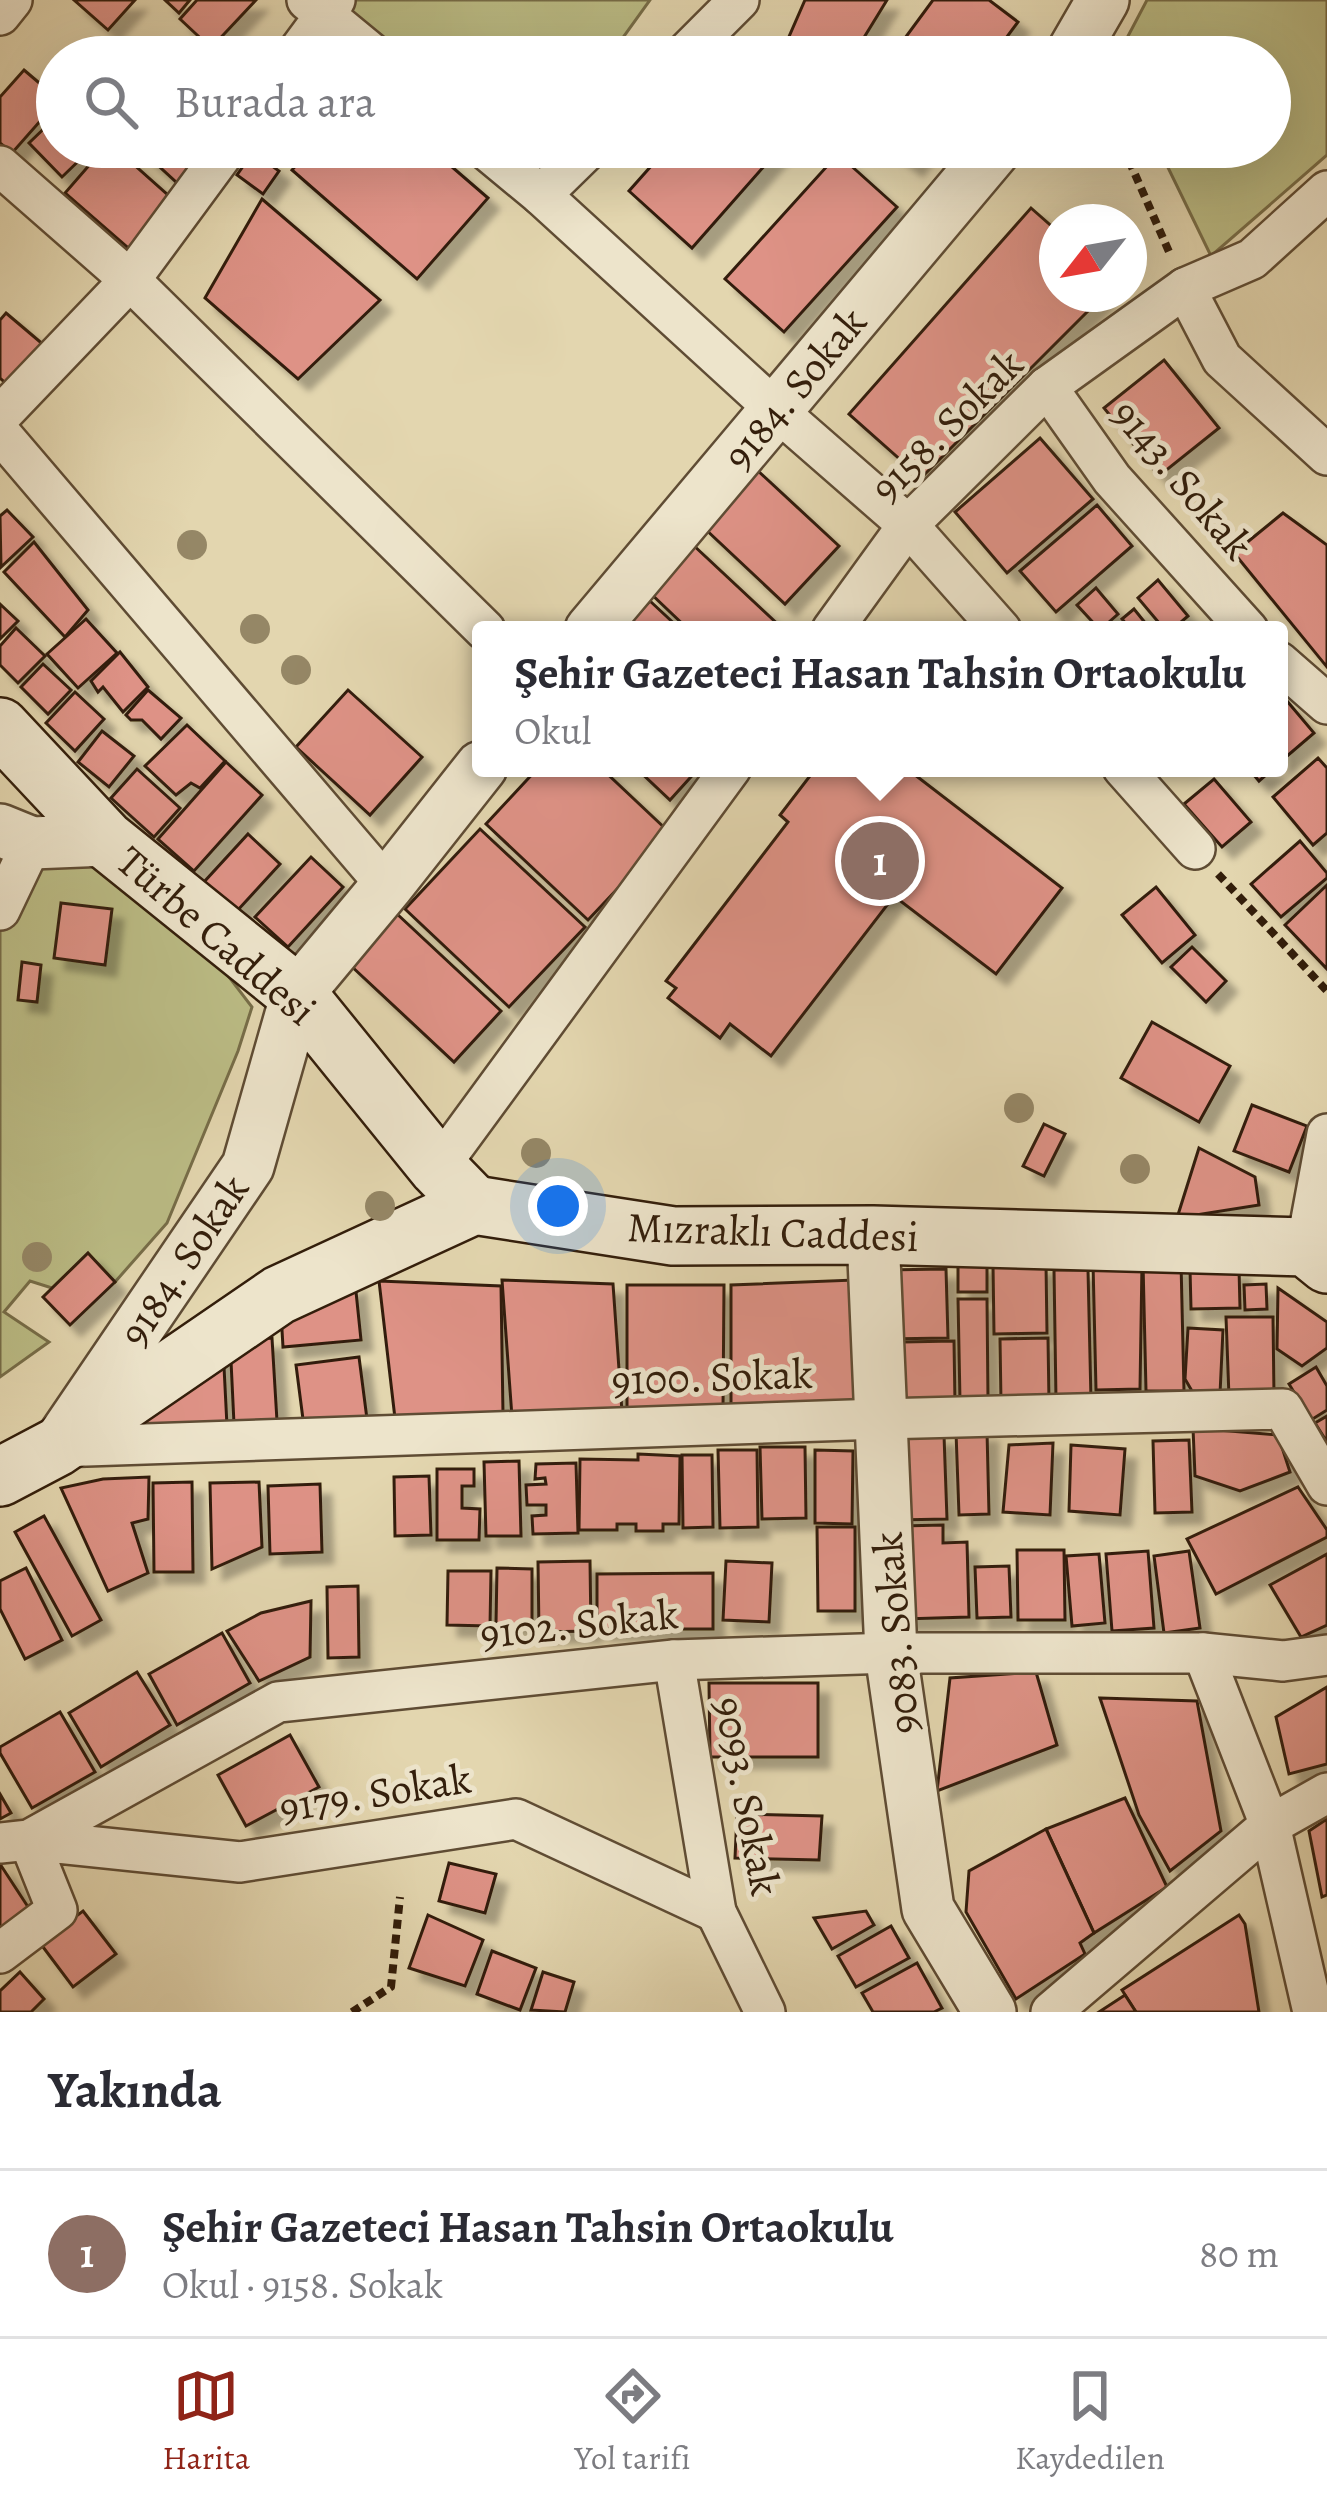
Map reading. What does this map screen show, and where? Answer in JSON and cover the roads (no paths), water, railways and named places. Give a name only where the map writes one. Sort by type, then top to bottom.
[{"type":"main road","name":"Türbe Caddesi","points":[[0,727],[106,839],[297,994],[456,1187]]},
{"type":"main road","name":"Mızraklı Caddesi","points":[[456,1187],[673,1236],[873,1235],[1320,1246]]},
{"type":"main road","points":[[0,1477],[57,1448],[279,1295],[456,1187]]},
{"type":"street","points":[[0,15],[12,0]]},
{"type":"street","points":[[703,36],[740,0]]},
{"type":"street","points":[[1084,36],[1103,0]]},
{"type":"street","points":[[306,36],[323,5],[355,36]]},
{"type":"street","points":[[0,166],[130,280],[476,621]]},
{"type":"street","points":[[0,416],[130,280],[213,168]]},
{"type":"street","points":[[508,168],[908,525],[993,621]]},
{"type":"street","points":[[541,195],[569,168]]},
{"type":"street","name":"9184. Sokak","points":[[599,621],[979,168]]},
{"type":"street","name":"9158. Sokak","points":[[839,621],[908,525],[1047,387],[1185,288],[1252,259],[1327,191]]},
{"type":"street","points":[[1185,288],[1222,359],[1327,455]]},
{"type":"street","name":"9143. Sokak","points":[[1047,387],[1112,479],[1240,621]]},
{"type":"street","points":[[0,433],[387,886]]},
{"type":"street","points":[[1288,670],[1327,704]]},
{"type":"street","name":"9184. Sokak","points":[[57,1448],[248,1166],[297,994],[472,777]]},
{"type":"street","points":[[456,1187],[725,777]]},
{"type":"street","points":[[1131,777],[1195,850]]},
{"type":"street","points":[[0,910],[16,837],[106,839]]},
{"type":"street","points":[[1320,1246],[1327,1134]]},
{"type":"street","name":"9083. Sokak","points":[[873,1235],[891,1653],[928,1909],[990,2012]]},
{"type":"street","name":"9100. Sokak","points":[[57,1448],[1283,1409],[1327,1485]]},
{"type":"street","name":"9102. Sokak","points":[[14,1842],[278,1702],[674,1660],[891,1653],[1204,1654],[1283,1661],[1327,1655]]},
{"type":"street","points":[[1204,1654],[1270,1825],[1313,2012]]},
{"type":"street","name":"9093. Sokak","points":[[674,1660],[716,1912],[766,2012]]},
{"type":"street","points":[[1051,2012],[1270,1825],[1327,1793]]},
{"type":"street","name":"9179. Sokak","points":[[14,1842],[240,1862],[516,1819],[716,1912]]},
{"type":"street","points":[[0,1953],[57,1910],[14,1842]]},
{"type":"place","name":"Şehir Gazeteci Hasan Tahsin Ortaokulu","points":[[880,861]]}]
